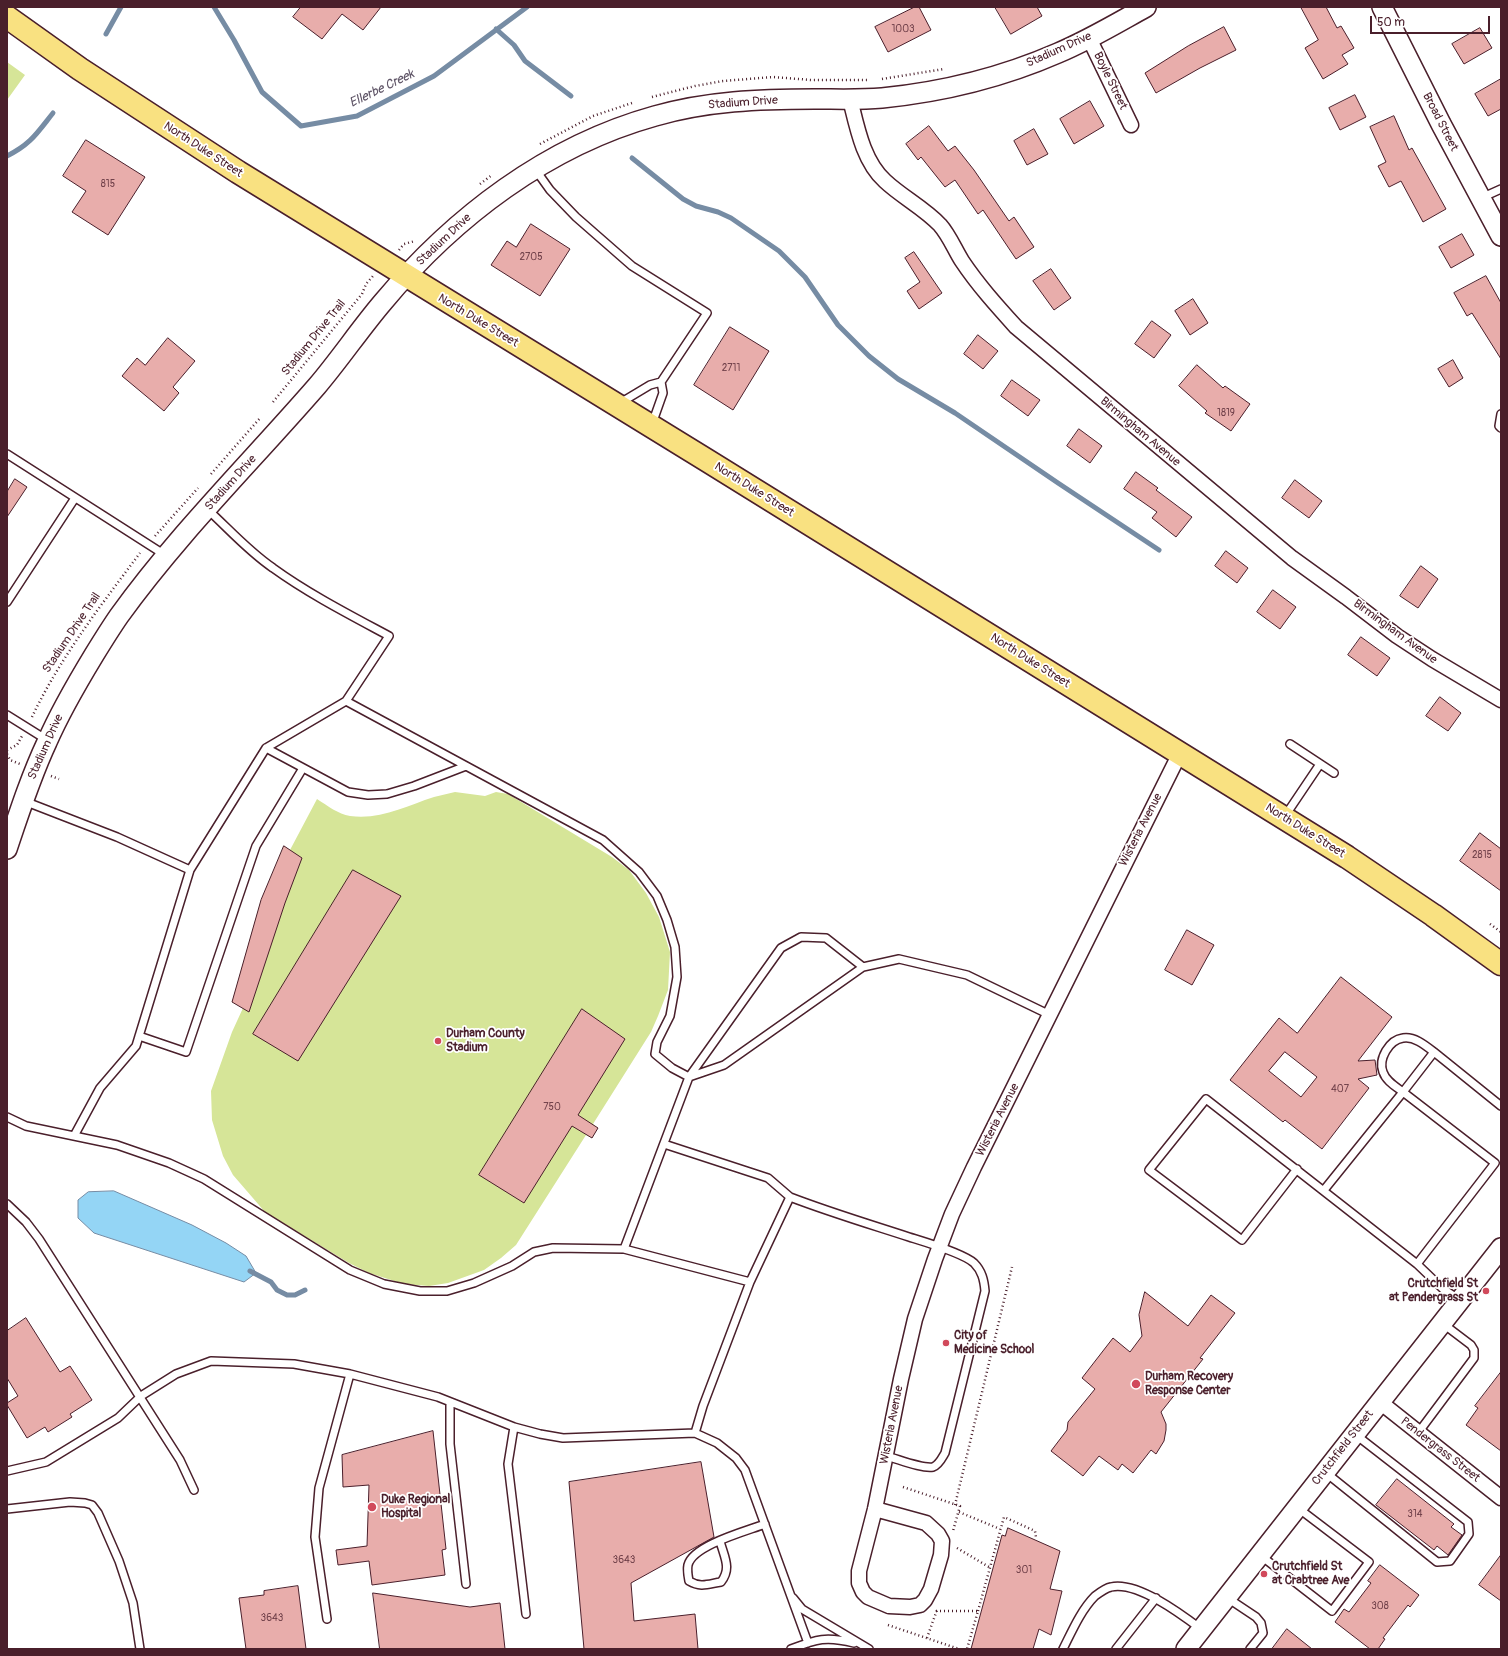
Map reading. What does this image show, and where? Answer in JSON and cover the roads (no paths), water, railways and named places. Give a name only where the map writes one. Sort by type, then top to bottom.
[{"type":"highway","name":"North Duke Street","points":[[7,17],[80,69],[238,172],[1347,857],[1426,910],[1501,964]]},
{"type":"street","name":"Stadium Drive","points":[[7,849],[24,800],[48,740],[83,674],[117,618],[166,556],[321,382],[382,302],[431,249],[472,213],[534,169],[551,159],[604,133],[655,116],[682,109],[736,102],[881,98],[915,94],[976,81],[999,75],[1058,53],[1146,7]]},
{"type":"street","name":"Broad Street","points":[[1382,7],[1501,236]]},
{"type":"street","name":"Boyle Street","points":[[1089,38],[1131,124]]},
{"type":"street","name":"Birmingham Avenue","points":[[850,99],[857,128],[870,161],[877,173],[941,226],[980,287],[1016,327],[1292,558],[1403,640],[1501,700]]},
{"type":"street","name":"Wisteria Avenue","points":[[875,1509],[926,1524],[938,1534],[942,1541],[939,1564],[931,1589],[925,1600],[920,1605],[910,1608],[889,1606],[868,1597],[859,1583],[860,1571],[875,1509],[915,1319],[940,1246],[974,1167],[1180,753]]},
{"type":"street","name":"Crutchfield Street","points":[[1186,1649],[1501,1248]]},
{"type":"street","name":"Pendergrass Street","points":[[1380,1402],[1418,1433],[1500,1494]]},
{"type":"lane","points":[[534,169],[550,190],[576,217],[632,266],[707,313],[660,382],[650,385],[617,405]]},
{"type":"lane","points":[[1481,198],[1501,188]]},
{"type":"lane","points":[[651,426],[663,393],[660,382]]},
{"type":"lane","points":[[1501,414],[1499,426],[1501,428]]},
{"type":"lane","points":[[7,454],[166,556]]},
{"type":"lane","points":[[7,602],[75,498]]},
{"type":"lane","points":[[74,1136],[100,1088],[136,1046],[190,870],[266,748],[346,701],[389,636],[339,609],[273,569],[250,551],[207,509]]},
{"type":"lane","points":[[346,701],[603,840],[639,872],[658,896],[667,920],[675,947],[678,977],[670,1016],[656,1042],[655,1054],[672,1068],[689,1077],[724,1065],[863,967],[899,959],[966,975],[1050,1015]]},
{"type":"lane","points":[[7,715],[26,728],[48,740]]},
{"type":"lane","points":[[1290,744],[1334,773]]},
{"type":"lane","points":[[266,748],[348,792],[368,796],[387,794],[414,786],[466,766]]},
{"type":"lane","points":[[1284,818],[1320,764]]},
{"type":"lane","points":[[139,1036],[186,1052],[256,846],[303,768]]},
{"type":"lane","points":[[24,800],[117,837],[190,870]]},
{"type":"lane","points":[[624,1249],[689,1077],[781,948],[801,937],[826,938],[863,967]]},
{"type":"lane","points":[[1417,1264],[1495,1163],[1389,1081],[1383,1072],[1381,1062],[1386,1050],[1395,1041],[1403,1038],[1412,1039],[1423,1044],[1501,1106]]},
{"type":"lane","points":[[1324,1190],[1434,1052]]},
{"type":"lane","points":[[1297,1169],[1242,1240],[1149,1170],[1206,1099],[1297,1169],[1324,1190],[1417,1264],[1443,1289],[1460,1300]]},
{"type":"lane","points":[[7,1116],[26,1126],[117,1145],[169,1163],[204,1179],[350,1270],[384,1284],[420,1291],[447,1291],[474,1283],[512,1266],[534,1252],[553,1248],[624,1249],[750,1282]]},
{"type":"lane","points":[[664,1144],[768,1178],[790,1197],[818,1208],[940,1246],[973,1262],[980,1270],[984,1279],[985,1291],[945,1453],[940,1462],[934,1467],[923,1466],[886,1456]]},
{"type":"lane","points":[[695,1433],[703,1406],[750,1282],[790,1197]]},
{"type":"lane","points":[[7,1204],[26,1222],[39,1239],[180,1460],[194,1490]]},
{"type":"lane","points":[[1418,1433],[1474,1358],[1474,1350],[1471,1345],[1442,1323]]},
{"type":"lane","points":[[7,1471],[46,1462],[118,1418],[140,1396],[176,1374],[211,1361],[294,1364],[350,1374],[438,1397],[514,1427],[563,1438],[695,1433],[717,1443],[736,1458],[745,1470],[808,1643]]},
{"type":"lane","points":[[327,1619],[315,1537],[319,1488],[350,1374]]},
{"type":"lane","points":[[450,1402],[450,1444],[466,1584]]},
{"type":"lane","points":[[514,1427],[508,1464],[526,1614]]},
{"type":"lane","points":[[1325,1471],[1437,1562],[1450,1560],[1470,1534],[1468,1522],[1355,1434]]},
{"type":"lane","points":[[7,1509],[20,1509],[70,1502],[92,1505],[98,1513],[119,1561],[133,1603],[140,1649]]},
{"type":"lane","points":[[1260,1555],[1332,1610],[1369,1562],[1297,1507]]},
{"type":"lane","points":[[720,1541],[727,1567],[726,1575],[721,1582],[696,1585],[689,1581],[688,1566],[691,1558],[699,1551],[720,1541],[765,1524]]},
{"type":"lane","points":[[1063,1649],[1083,1612],[1096,1596],[1110,1587],[1128,1587],[1156,1598],[1201,1629]]},
{"type":"lane","points":[[790,1596],[802,1609],[862,1647]]},
{"type":"lane","points":[[1226,1597],[1256,1616],[1261,1623],[1263,1633],[1250,1649]]},
{"type":"lane","points":[[1116,1649],[1156,1598]]},
{"type":"lane","points":[[791,1649],[816,1640],[838,1639],[869,1649]]},
{"type":"water","points":[[114,1191],[192,1225],[226,1243],[246,1256],[256,1273],[244,1282],[94,1233],[78,1218],[78,1200],[88,1192]]},
{"type":"waterway","name":"Ellerbe Creek","points":[[106,34],[121,7]]},
{"type":"waterway","name":"Ellerbe Creek","points":[[214,7],[262,92],[301,126],[357,116],[434,76],[527,7]]},
{"type":"waterway","points":[[496,29],[514,45],[525,61],[571,96]]},
{"type":"waterway","name":"Ellerbe Creek","points":[[7,156],[28,142],[53,113]]},
{"type":"waterway","points":[[632,158],[683,199],[696,206],[718,212],[731,218],[779,251],[805,277],[838,325],[869,356],[898,379],[955,413],[1159,550]]},
{"type":"waterway","points":[[250,1271],[271,1282],[277,1290],[287,1295],[295,1295],[305,1290]]},
{"type":"place","name":"Durham County Stadium","points":[[438,1041]]},
{"type":"place","name":"Crutchfield St at Pendergrass St","points":[[1486,1291]]},
{"type":"place","name":"City of Medicine School","points":[[946,1343]]},
{"type":"place","name":"Durham Recovery Response Center","points":[[1136,1384]]},
{"type":"place","name":"Duke Regional Hospital","points":[[372,1507]]},
{"type":"place","name":"Crutchfield St at Crabtree Ave","points":[[1264,1574]]}]
